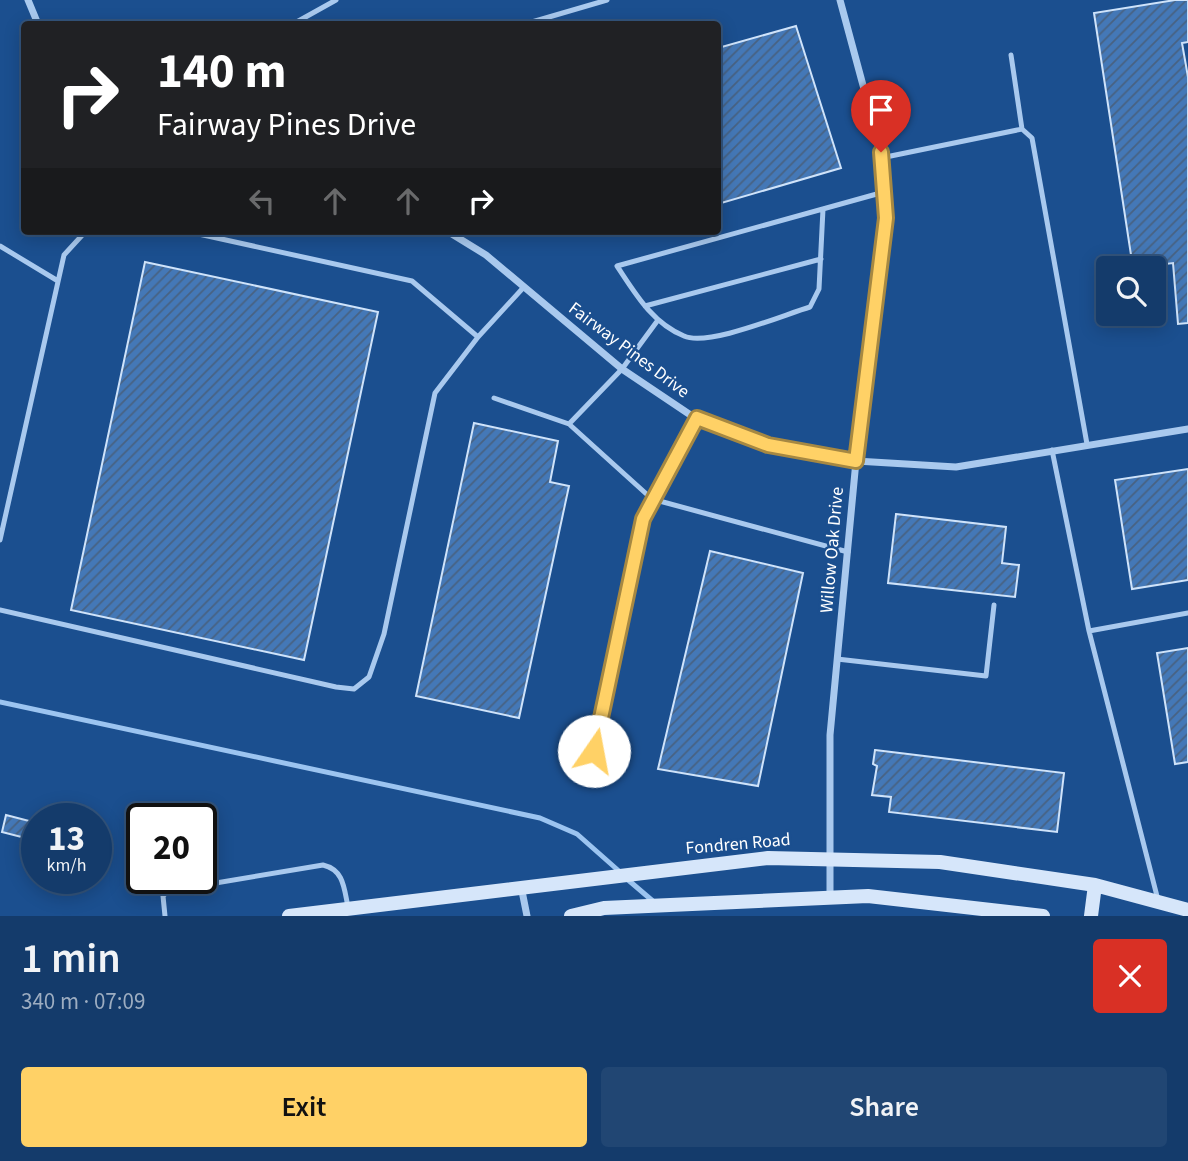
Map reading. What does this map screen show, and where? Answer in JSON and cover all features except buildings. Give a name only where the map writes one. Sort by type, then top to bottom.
[{"type":"main road","name":"Fondren Road","points":[[289,916],[768,858],[940,862],[1095,885],[1188,910]]},
{"type":"main road","points":[[1091,916],[1095,885]]},
{"type":"main road","points":[[571,916],[604,908],[868,896],[1043,916]]},
{"type":"street","points":[[28,0],[37,21]]},
{"type":"street","name":"Willow Oak Drive","points":[[830,899],[830,735],[856,461],[886,218],[881,158],[840,0]]},
{"type":"street","name":"Fairway Pines Drive","points":[[454,235],[486,255],[622,369],[697,418],[768,445],[856,461],[956,467],[1188,429]]},
{"type":"street","points":[[521,887],[527,916]]},
{"type":"lane","points":[[318,0],[322,8]]},
{"type":"lane","points":[[298,21],[336,0]]},
{"type":"lane","points":[[535,21],[607,0]]},
{"type":"lane","points":[[1011,55],[1022,130],[1032,138],[1087,444]]},
{"type":"lane","points":[[881,158],[1022,130]]},
{"type":"lane","points":[[823,209],[819,289],[810,307],[705,339],[685,338],[658,320],[644,306],[617,266],[884,192]]},
{"type":"lane","points":[[0,540],[64,255],[82,235]]},
{"type":"lane","points":[[203,235],[412,281],[478,337]]},
{"type":"lane","points":[[0,246],[58,281]]},
{"type":"lane","points":[[644,306],[821,259]]},
{"type":"lane","points":[[0,610],[354,689],[369,677],[384,634],[435,393],[478,337],[523,288]]},
{"type":"lane","points":[[569,425],[622,369],[658,320]]},
{"type":"lane","points":[[494,398],[569,425],[652,499],[848,552]]},
{"type":"lane","points":[[594,751],[643,519],[697,418]]},
{"type":"lane","points":[[1052,450],[1089,631],[1158,902]]},
{"type":"lane","points":[[837,659],[986,676],[994,604]]},
{"type":"lane","points":[[1089,631],[1188,613]]},
{"type":"lane","points":[[165,916],[163,896],[168,891],[323,865],[331,867],[342,878],[348,907]]},
{"type":"waterway","points":[[0,702],[540,818],[577,834],[620,872]]},
{"type":"waterway","points":[[627,879],[654,902]]},
{"type":"route","points":[[594,751],[643,519],[697,418],[768,445],[856,461],[886,218],[881,152]]}]
